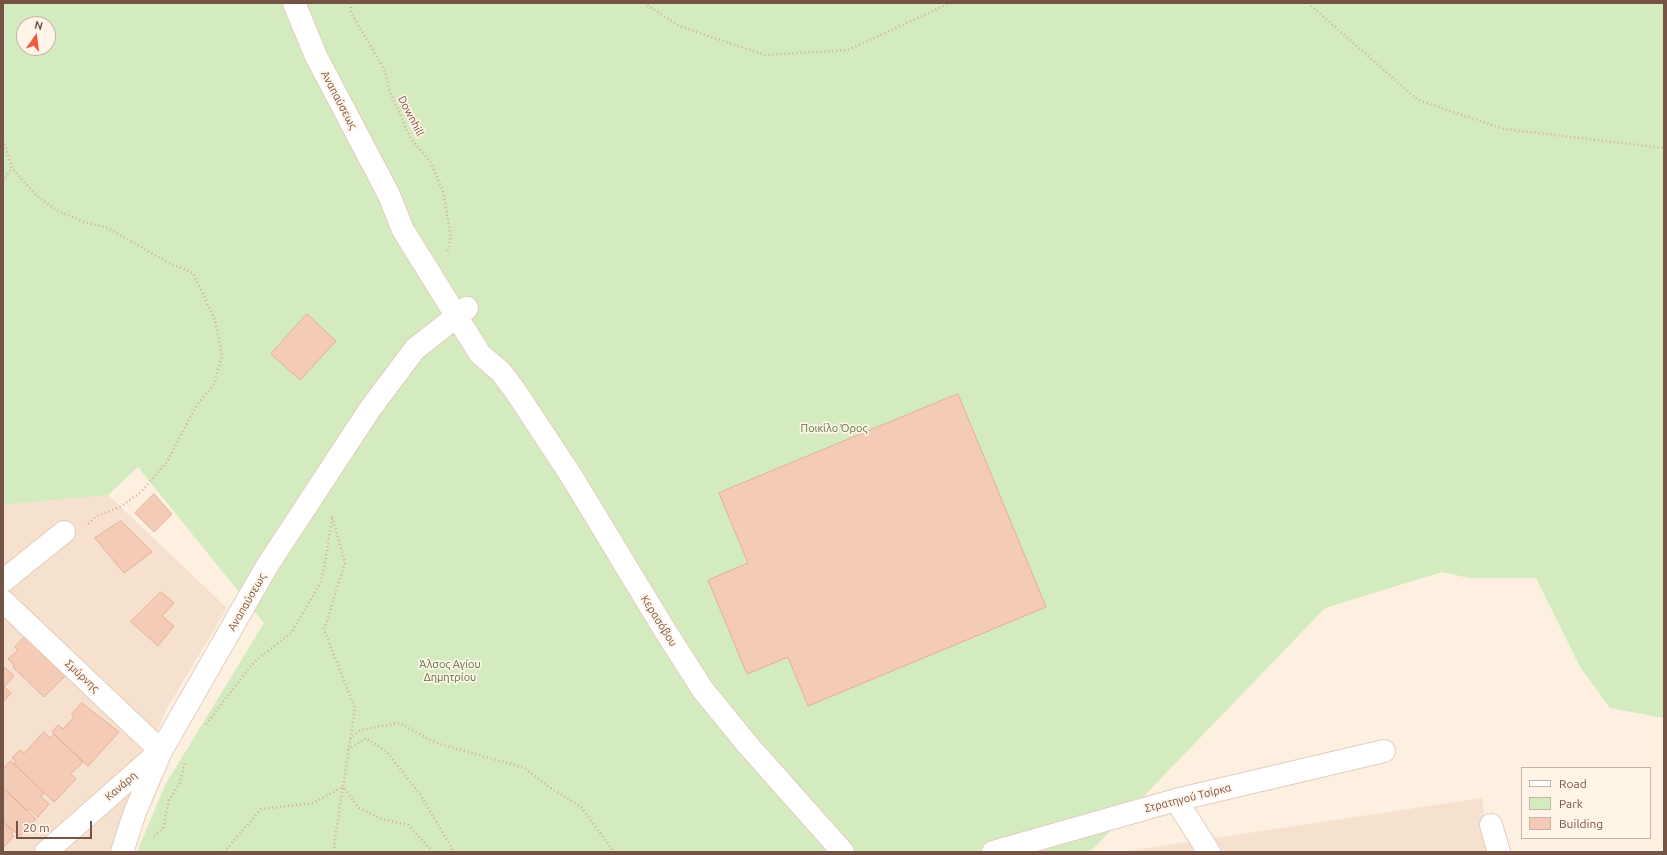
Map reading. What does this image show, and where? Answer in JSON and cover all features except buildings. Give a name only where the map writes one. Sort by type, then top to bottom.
[{"type":"street","name":"Αναπαύσεως","points":[[122,852],[135,812],[161,751],[267,566],[370,409],[401,369],[424,356],[465,318],[417,230],[389,195],[316,56],[294,3]]},
{"type":"street","name":"Κερασόβου","points":[[465,318],[480,354],[501,372],[572,477],[664,629],[703,690],[747,744],[843,852]]},
{"type":"street","points":[[3,581],[64,532]]},
{"type":"street","name":"Σμύρνης","points":[[3,601],[161,751]]},
{"type":"street","name":"Κανάρη","points":[[46,852],[161,751]]},
{"type":"street","name":"Στρατηγού Τσίρκα","points":[[993,852],[1176,800],[1384,751]]},
{"type":"street","points":[[1176,800],[1209,852]]},
{"type":"street","points":[[1491,825],[1499,852]]},
{"type":"path","name":"Downhill","points":[[351,3],[351,13],[384,69],[390,92],[412,139],[431,163],[443,191],[451,237]]},
{"type":"path","points":[[644,3],[679,26],[765,55],[848,50],[950,3]]},
{"type":"path","points":[[1308,3],[1418,100],[1504,129],[1664,148]]},
{"type":"path","points":[[3,140],[12,168],[36,195],[56,210],[84,222],[108,228],[167,262],[193,273],[215,320],[222,355],[214,384],[194,408],[167,462],[141,492],[120,507],[97,516],[80,532],[64,532]]},
{"type":"path","points":[[3,181],[12,168]]},
{"type":"path","points":[[203,728],[217,712],[254,662],[291,633],[320,584],[326,558],[332,516],[345,563],[324,630],[355,708],[334,845],[335,852]]},
{"type":"path","points":[[350,739],[360,730],[398,724],[436,743],[525,768],[546,785],[581,807],[614,852]]},
{"type":"path","points":[[348,750],[366,738],[386,751],[420,794],[454,852]]},
{"type":"path","points":[[151,839],[163,828],[169,800],[180,783],[185,761]]},
{"type":"path","points":[[224,852],[261,809],[313,803],[343,787]]},
{"type":"path","points":[[343,787],[359,808],[382,819],[408,825],[433,852]]},
{"type":"shaded area","points":[[108,495],[227,608],[166,710],[129,800],[112,852],[3,852],[3,505]]},
{"type":"shaded area","points":[[1482,798],[1490,852],[1121,852]]},
{"type":"green space","name":"Ποικίλο Όρος","points":[[3,3],[1664,3],[1664,718],[1610,708],[1580,667],[1536,578],[1469,578],[1442,572],[1325,608],[1090,852],[137,852],[165,785],[264,623],[138,467],[108,495],[3,505]]},
{"type":"park label","name":"Άλσος Αγίου Δημητρίου","points":[[450,670]]}]
